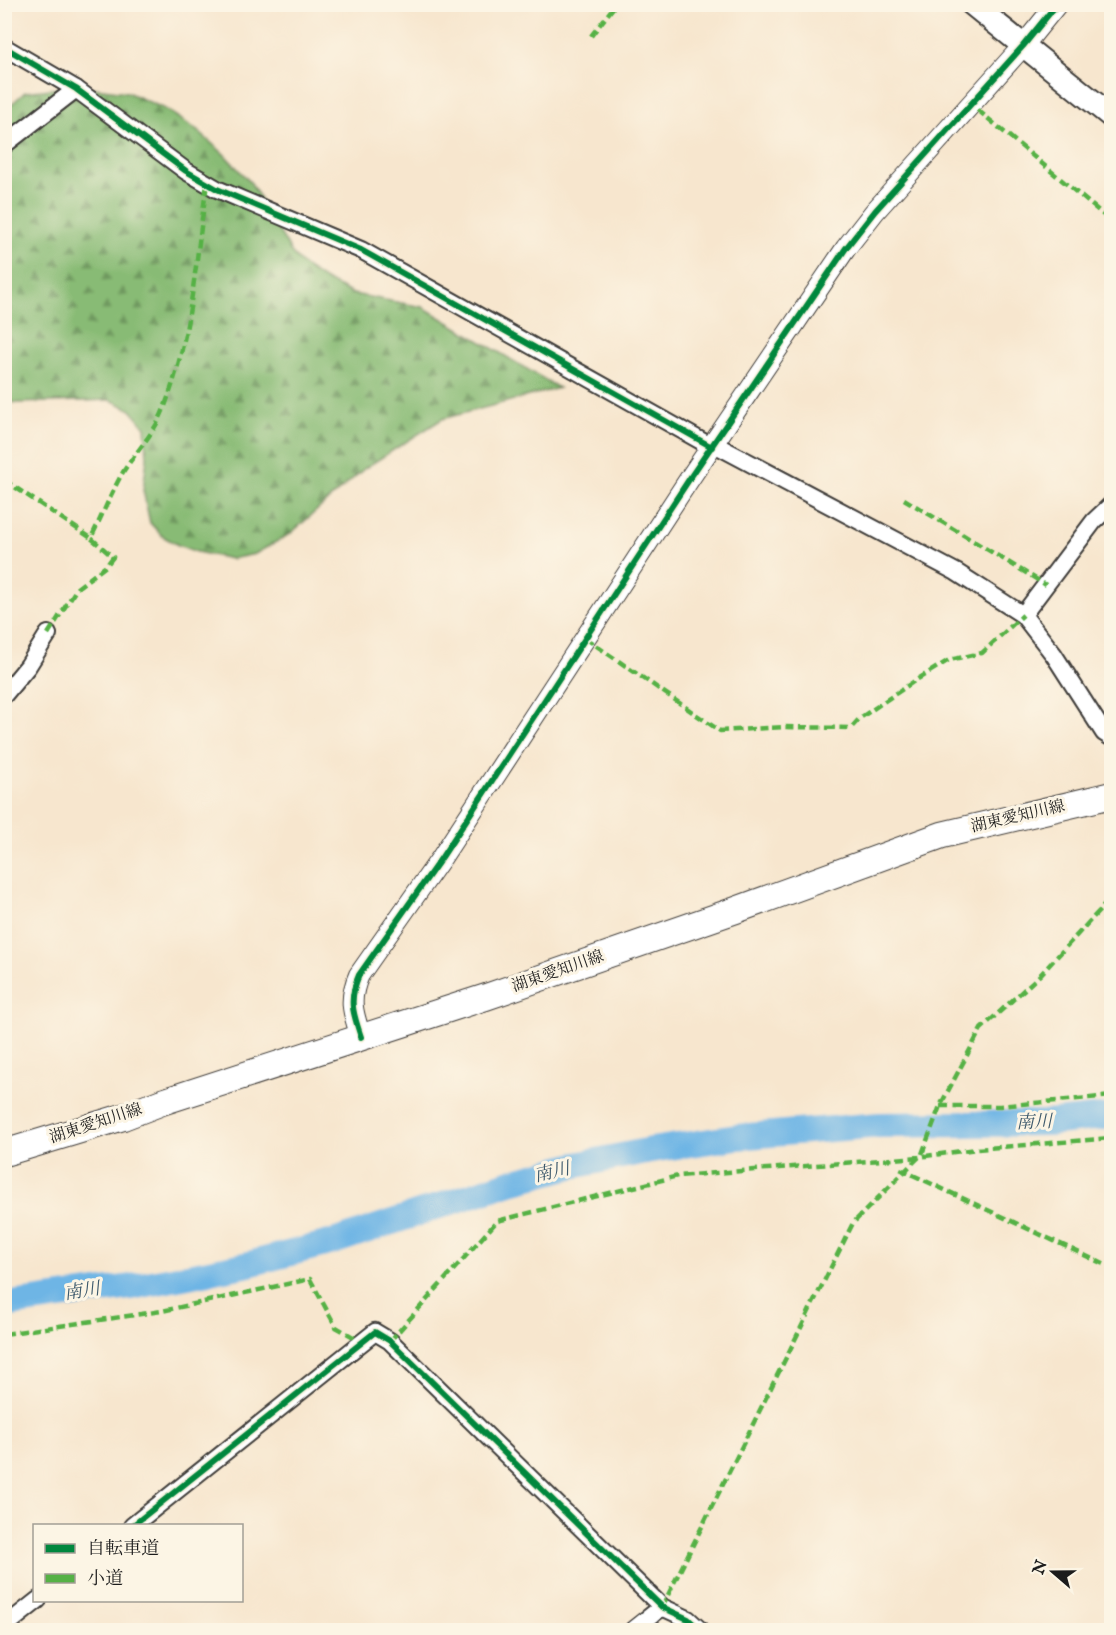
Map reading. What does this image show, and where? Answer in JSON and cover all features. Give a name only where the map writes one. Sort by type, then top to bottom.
[{"type":"main road","points":[[972,4],[1112,117]]},
{"type":"main road","name":"湖東愛知川線","points":[[4,1154],[486,997],[942,835],[1112,795]]},
{"type":"street","points":[[361,1037],[351,997],[358,975],[442,856],[692,475],[846,248],[1057,4]]},
{"type":"street","points":[[4,47],[76,88],[177,165],[207,184],[361,250],[713,445],[956,572],[1023,615],[1054,655],[1104,733],[1112,738]]},
{"type":"street","points":[[4,144],[76,88]]},
{"type":"street","points":[[1023,615],[1094,521],[1112,504]]},
{"type":"street","points":[[4,695],[28,666],[48,634]]},
{"type":"street","points":[[135,1524],[375,1332],[390,1341],[662,1607],[688,1619],[700,1630]]},
{"type":"street","points":[[4,1627],[35,1602]]},
{"type":"street","points":[[633,1630],[662,1607]]},
{"type":"green space","points":[[77,86],[127,92],[165,109],[194,128],[223,153],[251,183],[293,255],[305,267],[325,280],[353,294],[423,307],[559,388],[442,419],[365,468],[290,534],[255,554],[231,559],[197,552],[162,536],[150,523],[143,490],[147,458],[145,427],[131,410],[111,400],[18,403],[5,401],[5,110],[25,92]]},
{"type":"waterway","name":"南川","points":[[4,1305],[131,1287],[245,1265],[333,1242],[511,1182],[567,1167],[651,1150],[737,1137],[880,1125],[1048,1123],[1112,1116]]},
{"type":"marked path","points":[[591,36],[616,4]]},
{"type":"marked path","points":[[967,101],[1112,222]]},
{"type":"marked path","points":[[48,634],[77,588],[106,566],[113,557],[91,538],[123,472],[159,419],[173,383],[187,327],[207,184]]},
{"type":"marked path","points":[[4,480],[91,538]]},
{"type":"marked path","points":[[904,499],[1046,585]]},
{"type":"marked path","points":[[585,638],[720,731],[784,727],[851,728],[860,718],[949,660],[982,653],[1023,615]]},
{"type":"marked path","points":[[662,1607],[853,1223],[922,1154],[940,1106],[981,1029],[1041,974],[1112,897]]},
{"type":"marked path","points":[[940,1106],[1000,1106],[1112,1096]]},
{"type":"marked path","points":[[390,1341],[497,1221],[678,1176],[919,1157],[976,1149],[1112,1138]]},
{"type":"marked path","points":[[900,1169],[1112,1268]]},
{"type":"marked path","points":[[4,1334],[162,1311],[310,1279],[336,1327],[362,1342]]},
{"type":"cycle path","points":[[361,1037],[353,1006],[359,975],[442,857],[692,475],[846,248],[875,211],[1023,46],[1057,4]]},
{"type":"cycle path","points":[[4,47],[76,89],[186,171],[217,189],[361,250],[712,447]]},
{"type":"cycle path","points":[[135,1524],[375,1332],[390,1341],[662,1607],[688,1619],[700,1630]]}]
